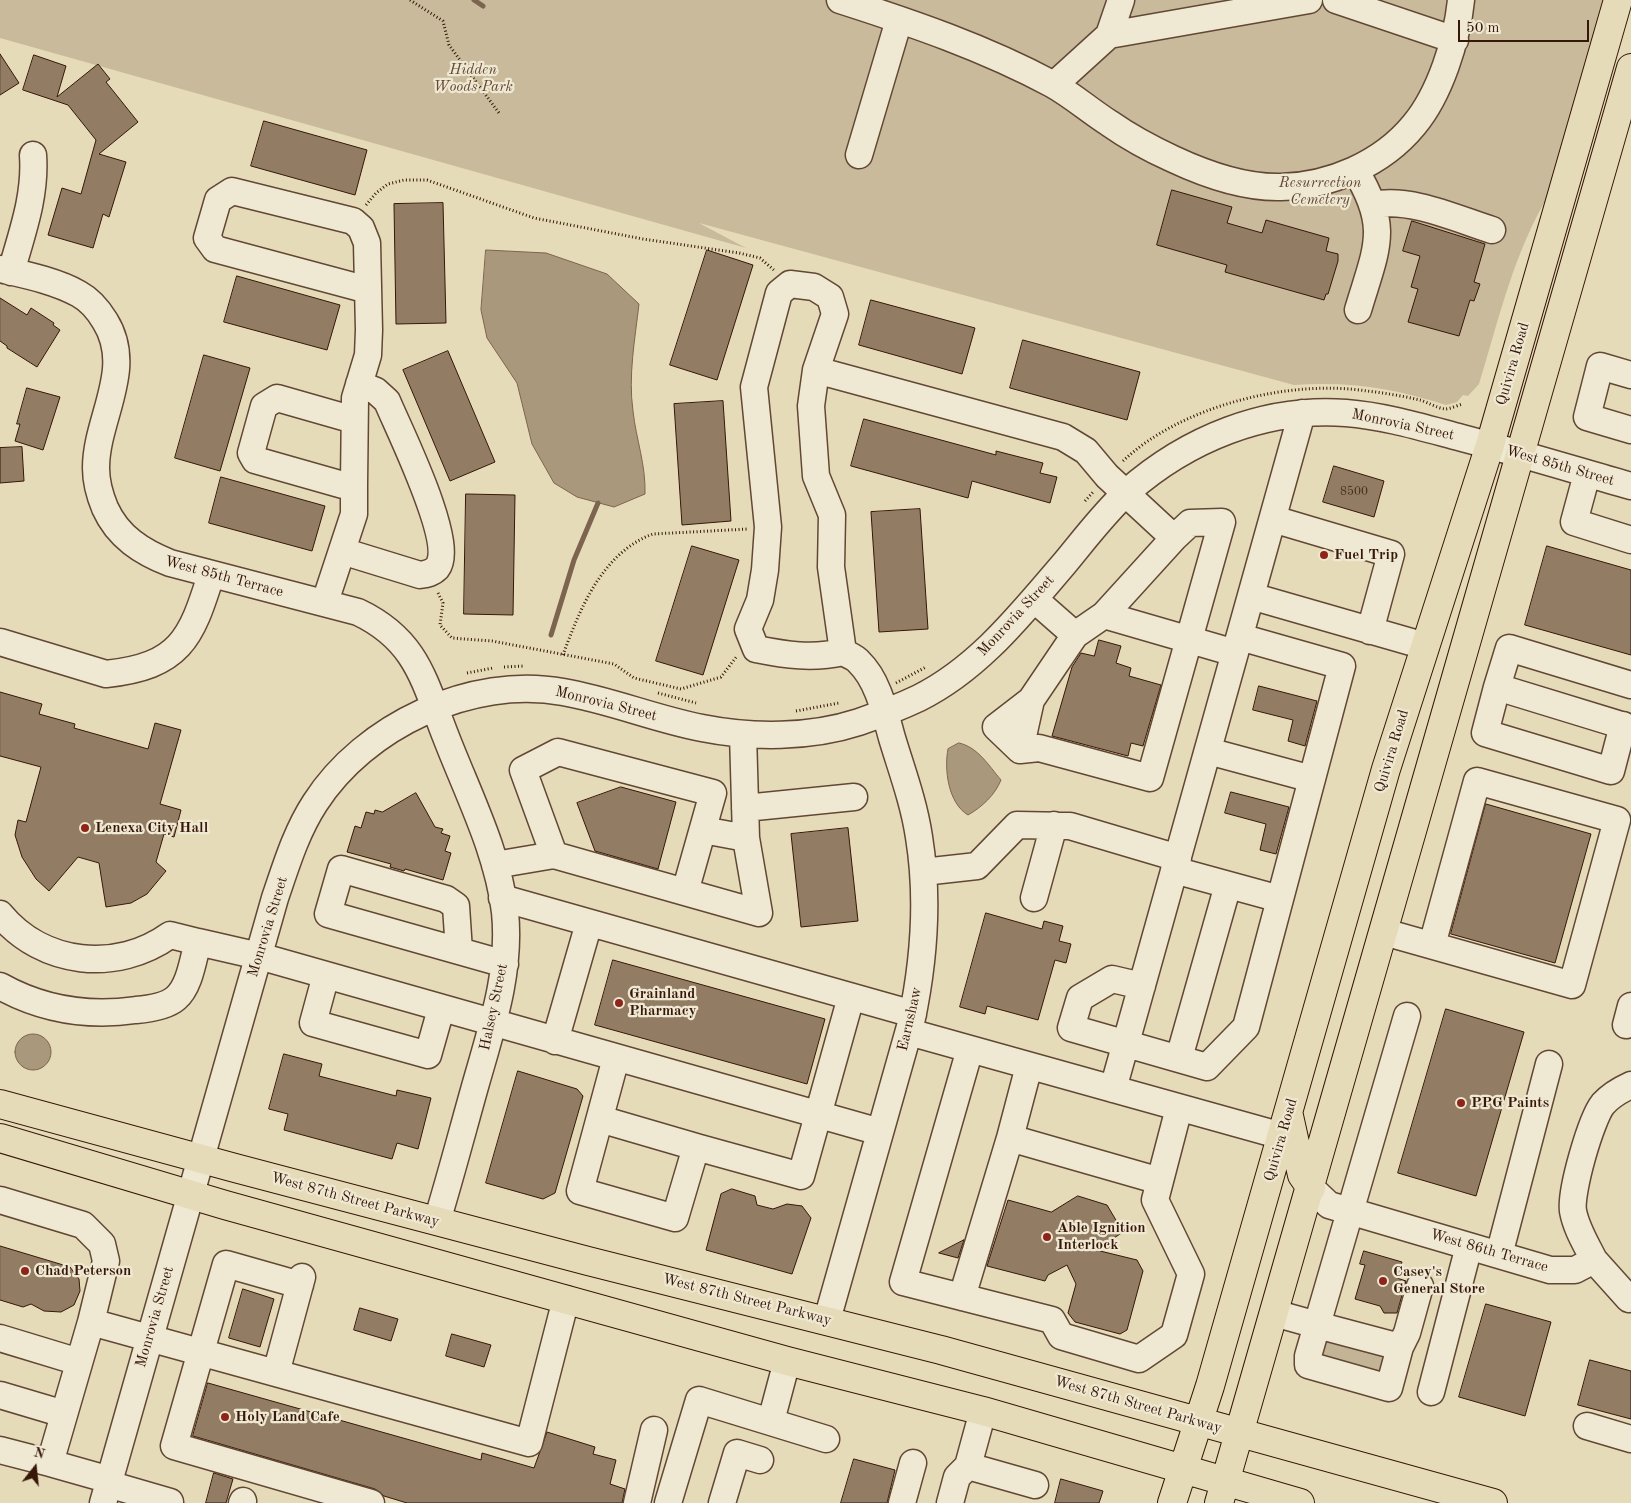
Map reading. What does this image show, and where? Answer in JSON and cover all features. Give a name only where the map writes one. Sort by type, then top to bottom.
[{"type":"main road","name":"Quivira Road","points":[[1172,1503],[1199,1420],[1286,1125],[1386,769],[1490,446],[1618,0]]},
{"type":"main road","name":"Quivira Road","points":[[1223,1492],[1520,454],[1624,121],[1631,68]]},
{"type":"main road","points":[[1587,110],[1624,121]]},
{"type":"main road","name":"West 87th Street Parkway","points":[[0,1104],[437,1221],[827,1320],[1199,1420],[1239,1434],[1492,1503]]},
{"type":"main road","points":[[1286,1125],[1302,1175],[1311,1188]]},
{"type":"main road","points":[[0,1138],[786,1361],[983,1411],[1183,1470],[1223,1492],[1300,1503]]},
{"type":"street","points":[[840,0],[969,46],[1054,84],[1141,143],[1174,160],[1235,180],[1280,187],[1310,185],[1340,177],[1355,170],[1394,144],[1414,126],[1430,102],[1455,40],[1461,0]]},
{"type":"street","points":[[1054,84],[1109,35],[1121,0]]},
{"type":"street","points":[[1109,35],[1309,0]]},
{"type":"street","points":[[1336,0],[1455,40]]},
{"type":"street","points":[[859,155],[899,20]]},
{"type":"street","name":"West 85th Terrace","points":[[33,155],[32,201],[6,271],[63,286],[81,295],[99,311],[111,331],[117,354],[116,377],[98,445],[96,468],[100,495],[110,519],[127,540],[149,555],[211,575],[325,602],[358,612],[380,623],[400,640],[418,667],[435,709]]},
{"type":"street","points":[[1355,170],[1369,193],[1377,216],[1377,246],[1358,310]]},
{"type":"street","points":[[325,602],[354,514],[355,398],[368,355],[368,290],[367,243],[361,228],[353,221],[232,191],[218,200],[207,238],[215,249],[368,290]]},
{"type":"street","points":[[1374,205],[1388,202],[1404,204],[1492,230]]},
{"type":"street","points":[[790,284],[814,287],[830,297],[835,314],[816,370],[811,406],[816,476],[832,515],[831,567],[842,652],[820,657],[787,656],[756,649],[748,629],[760,600],[765,570],[768,527],[754,387],[779,293],[790,284]]},
{"type":"street","points":[[1631,375],[1600,366],[1587,417],[1631,430]]},
{"type":"street","points":[[816,370],[1063,438],[1086,451],[1116,485],[1174,538]]},
{"type":"street","points":[[342,551],[420,575],[430,574],[438,567],[441,557],[440,535],[432,508],[387,401],[376,391],[359,384]]},
{"type":"street","points":[[354,420],[277,398],[264,406],[251,453],[255,460],[343,485],[354,484]]},
{"type":"street","name":"Monrovia Street","points":[[107,1489],[190,1193],[295,839],[314,803],[337,773],[368,745],[397,725],[435,709],[483,693],[503,689],[541,689],[598,700],[701,728],[743,734],[776,735],[821,730],[855,723],[881,702],[920,698],[958,673],[990,646],[1034,599],[1116,485],[1163,464],[1196,444],[1232,428],[1266,419],[1302,414],[1345,413],[1388,419],[1490,446]]},
{"type":"street","points":[[1113,1090],[1302,414]]},
{"type":"street","name":"West 85th Street","points":[[1490,446],[1631,486]]},
{"type":"street","points":[[1587,474],[1574,522],[1631,540]]},
{"type":"street","points":[[1273,519],[1391,554],[1370,631]]},
{"type":"street","points":[[1222,522],[1150,778],[1039,748],[1020,750],[996,727],[1031,700],[1075,635],[1104,615],[1190,523],[1222,522]]},
{"type":"street","points":[[0,642],[106,674],[124,672],[159,661],[181,644],[196,621],[211,575]]},
{"type":"street","points":[[1251,596],[1425,646]]},
{"type":"street","points":[[1034,599],[1075,635]]},
{"type":"street","points":[[1298,653],[1310,613]]},
{"type":"street","points":[[1104,615],[1189,640],[1298,653],[1342,666],[1246,1027],[1207,1066],[1071,1028],[1080,998],[1112,979],[1142,986]]},
{"type":"street","points":[[1497,687],[1627,726],[1611,771],[1485,733],[1497,687],[1508,648],[1631,686]]},
{"type":"street","name":"Earnshaw","points":[[827,1320],[911,1023],[917,995],[924,930],[923,872],[919,837],[908,790],[881,702],[870,676],[858,661],[842,652]]},
{"type":"street","name":"Halsey Street","points":[[435,709],[494,865],[502,898],[506,946],[503,982],[493,1023],[437,1221]]},
{"type":"street","points":[[494,865],[554,855],[759,913],[746,838],[743,734]]},
{"type":"street","points":[[1208,751],[1312,779]]},
{"type":"street","points":[[554,855],[523,770],[558,752],[713,794],[685,892]]},
{"type":"street","points":[[1384,932],[1572,985],[1617,820],[1477,781],[1432,945]]},
{"type":"street","points":[[745,808],[854,797]]},
{"type":"street","points":[[923,872],[977,866],[1017,826],[1070,826],[1228,885],[1280,899]]},
{"type":"street","points":[[1034,898],[1054,826]]},
{"type":"street","points":[[702,830],[746,838]]},
{"type":"street","points":[[459,951],[456,906],[446,899],[341,869],[328,914],[505,964]]},
{"type":"street","points":[[1179,1058],[1228,885]]},
{"type":"street","points":[[502,898],[852,997],[970,1049],[1179,1108],[1286,1125]]},
{"type":"street","points":[[0,914],[27,938],[52,952],[86,959],[113,959],[136,954],[154,946],[170,935],[259,956],[880,1132]]},
{"type":"street","points":[[556,1041],[589,923]]},
{"type":"street","points":[[0,986],[19,997],[46,1007],[80,1014],[115,1014],[150,1009],[175,1000],[182,990],[198,942]]},
{"type":"street","points":[[326,976],[313,1023],[428,1055],[441,1008]]},
{"type":"street","points":[[600,1119],[801,1176],[852,997]]},
{"type":"street","points":[[1354,1355],[1351,1212],[1407,1016]]},
{"type":"street","points":[[970,1049],[904,1282],[1052,1320],[1061,1336],[1139,1359],[1174,1335],[1191,1274],[1155,1200],[1179,1108]]},
{"type":"street","points":[[616,1058],[580,1191],[676,1218],[696,1147]]},
{"type":"street","points":[[1499,1255],[1549,1064]]},
{"type":"street","points":[[962,1297],[1030,1066]]},
{"type":"street","points":[[1630,1300],[1594,1260],[1580,1232],[1573,1210],[1573,1190],[1595,1118],[1602,1105],[1614,1093],[1631,1085]]},
{"type":"street","points":[[1010,1138],[1160,1181]]},
{"type":"street","name":"West 86th Terrace","points":[[1311,1188],[1329,1205],[1550,1270],[1575,1270],[1594,1260]]},
{"type":"street","points":[[0,1200],[83,1225],[102,1244],[106,1261],[91,1322],[50,1463]]},
{"type":"street","points":[[1431,1392],[1469,1246]]},
{"type":"street","points":[[276,1373],[301,1281],[226,1264],[174,1446],[371,1503]]},
{"type":"street","points":[[1354,1355],[1406,1333],[1420,1286]]},
{"type":"street","points":[[91,1322],[529,1443],[566,1299]]},
{"type":"street","points":[[1274,1313],[1354,1355]]},
{"type":"street","points":[[0,1338],[79,1362]]},
{"type":"street","points":[[771,1421],[786,1361]]},
{"type":"street","points":[[0,1395],[64,1414]]},
{"type":"street","points":[[668,1503],[699,1400],[826,1439]]},
{"type":"street","points":[[950,1503],[957,1477],[968,1466],[983,1411]]},
{"type":"street","points":[[1587,1426],[1631,1439]]},
{"type":"street","points":[[637,1503],[654,1430]]},
{"type":"street","points":[[0,1450],[50,1463],[107,1489],[170,1502]]},
{"type":"street","points":[[722,1503],[737,1453],[760,1460]]},
{"type":"street","points":[[902,1503],[913,1464]]},
{"type":"street","points":[[968,1466],[1035,1485]]},
{"type":"path","points":[[410,0],[443,21],[449,45],[499,113]]},
{"type":"path","points":[[353,221],[376,193],[388,184],[404,180],[427,180],[500,207],[556,223],[760,258],[790,284]]},
{"type":"path","points":[[1079,509],[1116,485],[1142,446],[1186,420],[1237,399],[1286,391],[1327,388],[1366,390],[1420,400],[1444,409],[1463,404]]},
{"type":"path","points":[[564,655],[575,623],[606,567],[642,538],[653,534],[768,527]]},
{"type":"path","points":[[430,574],[443,603],[440,625],[452,638],[492,641],[614,664],[634,678],[681,689],[721,677],[752,638]]},
{"type":"path","points":[[881,702],[929,665]]},
{"type":"path","points":[[461,674],[488,668],[529,666]]},
{"type":"path","points":[[650,690],[705,705]]},
{"type":"path","points":[[793,711],[843,702]]},
{"type":"green space","name":"Resurrection Cemetery","points":[[0,0],[1606,0],[1550,193],[1537,215],[1517,262],[1479,384],[1468,396],[1463,395],[1457,402],[1446,405],[1408,394],[1371,387],[1333,384],[1294,385],[699,223],[746,248],[0,38]]},
{"type":"shaded area","points":[[486,250],[546,253],[607,274],[639,304],[631,384],[634,421],[644,473],[645,494],[614,507],[577,497],[554,483],[532,444],[517,383],[487,338],[481,310]]},
{"type":"shaded area","points":[[959,743],[972,748],[1001,780],[988,800],[968,815],[961,810],[956,802],[947,776],[948,749]]},
{"type":"shaded area","points":[[33,1034],[40,1035],[46,1039],[50,1045],[50,1059],[46,1065],[40,1069],[33,1070],[26,1069],[20,1065],[16,1059],[15,1052],[16,1045],[20,1039],[26,1035]]},
{"type":"building","points":[[0,54],[19,83],[0,95]]},
{"type":"building","points":[[34,55],[66,66],[57,97],[98,64],[110,79],[106,82],[138,122],[99,154],[126,162],[109,217],[103,214],[93,248],[48,235],[62,188],[81,194],[96,140],[68,105],[23,90]]},
{"type":"building","points":[[264,121],[367,150],[355,195],[251,166]]},
{"type":"building","points":[[1172,190],[1232,207],[1227,223],[1262,233],[1266,220],[1329,238],[1326,251],[1338,254],[1338,261],[1328,294],[1326,294],[1324,300],[1225,272],[1227,265],[1157,245]]},
{"type":"building","points":[[443,203],[446,323],[396,324],[394,204]]},
{"type":"building","points":[[1412,221],[1485,244],[1474,282],[1480,284],[1474,301],[1470,300],[1459,336],[1408,322],[1418,289],[1411,287],[1420,256],[1403,251]]},
{"type":"building","points":[[707,250],[753,265],[717,380],[670,365]]},
{"type":"building","points":[[237,276],[340,305],[327,350],[224,322]]},
{"type":"building","points":[[0,298],[27,315],[31,308],[54,323],[53,325],[60,330],[37,367],[7,348],[0,341]]},
{"type":"building","points":[[871,300],[975,328],[962,374],[859,345]]},
{"type":"building","points":[[1023,340],[1140,372],[1127,420],[1010,388]]},
{"type":"building","points":[[448,351],[495,462],[450,481],[403,370]]},
{"type":"building","points":[[204,355],[250,368],[220,471],[175,458]]},
{"type":"building","points":[[27,388],[60,397],[43,450],[15,441],[20,424],[17,424]]},
{"type":"building","points":[[723,401],[731,521],[682,525],[674,404]]},
{"type":"building","points":[[864,419],[996,455],[996,451],[1043,463],[1040,473],[1057,477],[1050,503],[972,481],[968,498],[851,466]]},
{"type":"building","points":[[22,447],[24,481],[0,483],[0,448]]},
{"type":"building","points":[[1334,466],[1384,481],[1374,517],[1323,502]]},
{"type":"building","points":[[221,477],[325,506],[312,551],[209,523]]},
{"type":"building","points":[[466,494],[515,495],[513,615],[464,614]]},
{"type":"building","points":[[920,509],[928,629],[879,632],[871,512]]},
{"type":"building","points":[[692,546],[739,560],[703,675],[656,661]]},
{"type":"building","points":[[1547,546],[1631,570],[1631,655],[1525,625]]},
{"type":"building","points":[[1099,640],[1121,646],[1116,663],[1131,668],[1129,676],[1161,685],[1143,746],[1131,743],[1128,756],[1052,736],[1072,667],[1081,653],[1094,656]]},
{"type":"building","points":[[1259,686],[1317,701],[1305,746],[1288,741],[1293,720],[1253,710]]},
{"type":"building","points":[[0,692],[42,704],[39,714],[75,724],[74,728],[148,749],[155,723],[181,730],[160,804],[181,810],[174,837],[164,834],[156,862],[166,871],[147,894],[131,903],[106,907],[99,863],[78,857],[49,891],[36,879],[22,857],[15,835],[18,820],[26,822],[41,767],[0,756]]},
{"type":"building","points":[[621,787],[676,802],[658,869],[595,851],[577,803]]},
{"type":"building","points":[[1231,792],[1289,807],[1276,854],[1260,850],[1266,824],[1225,813]]},
{"type":"building","points":[[416,793],[435,827],[443,829],[441,833],[450,836],[445,851],[451,853],[443,880],[405,869],[404,871],[390,867],[391,864],[347,852],[355,826],[361,828],[366,812],[374,814],[375,810],[382,812]]},
{"type":"building","points":[[1486,804],[1591,834],[1555,963],[1451,934]]},
{"type":"building","points":[[848,828],[858,921],[801,927],[791,834]]},
{"type":"building","points":[[986,913],[1042,929],[1044,921],[1063,926],[1059,941],[1071,944],[1066,963],[1055,960],[1038,1020],[987,1006],[985,1014],[960,1007]]},
{"type":"building","points":[[613,960],[825,1019],[807,1084],[595,1025]]},
{"type":"building","name":"PPG Paints","points":[[1446,1009],[1524,1032],[1476,1196],[1398,1173]]},
{"type":"building","points":[[284,1054],[322,1064],[319,1076],[396,1096],[397,1090],[431,1098],[418,1149],[397,1143],[392,1159],[284,1130],[288,1114],[269,1109]]},
{"type":"building","points":[[518,1071],[577,1089],[583,1096],[555,1193],[543,1199],[486,1183]]},
{"type":"building","points":[[732,1189],[755,1196],[757,1205],[773,1209],[787,1204],[802,1206],[811,1218],[792,1274],[706,1250],[721,1194]]},
{"type":"building","points":[[1078,1196],[1107,1205],[1123,1232],[1096,1250],[1137,1260],[1143,1271],[1127,1330],[1120,1334],[1075,1322],[1068,1313],[1076,1284],[1067,1265],[1048,1275],[1045,1281],[987,1266],[1008,1200],[1051,1212]]},
{"type":"building","points":[[964,1240],[958,1258],[939,1253]]},
{"type":"building","points":[[0,1246],[70,1267],[79,1279],[80,1291],[74,1305],[61,1312],[44,1311],[31,1304],[23,1307],[0,1300]]},
{"type":"building","name":"Casey's General Store","points":[[1364,1251],[1402,1262],[1397,1278],[1406,1281],[1397,1313],[1384,1313],[1380,1306],[1355,1299],[1365,1265],[1360,1264]]},
{"type":"building","points":[[243,1289],[274,1299],[260,1347],[229,1338]]},
{"type":"building","points":[[1486,1304],[1551,1322],[1525,1416],[1459,1397]]},
{"type":"building","points":[[360,1308],[398,1319],[391,1341],[354,1330]]},
{"type":"building","points":[[452,1334],[491,1345],[484,1367],[446,1356]]},
{"type":"building","points":[[1327,1343],[1382,1358],[1378,1369],[1324,1354]]},
{"type":"building","points":[[1590,1360],[1631,1371],[1631,1419],[1578,1405]]},
{"type":"building","points":[[208,1383],[481,1460],[482,1453],[534,1468],[547,1432],[595,1447],[593,1454],[616,1460],[610,1484],[625,1489],[622,1503],[407,1503],[384,1496],[375,1489],[193,1436]]},
{"type":"building","points":[[854,1459],[895,1470],[887,1503],[841,1503]]},
{"type":"building","points":[[214,1473],[233,1479],[226,1503],[206,1503]]},
{"type":"building","points":[[1061,1479],[1103,1491],[1099,1503],[1055,1503]]},
{"type":"waterway","points":[[474,0],[483,6]]},
{"type":"waterway","points":[[551,635],[574,560],[598,503]]},
{"type":"tunnel","points":[[1328,1366],[1334,1342]]},
{"type":"tunnel","points":[[1350,1372],[1357,1348]]},
{"type":"tunnel","points":[[1370,1378],[1377,1354]]},
{"type":"place","name":"Fuel Trip","points":[[1324,555]]},
{"type":"place","name":"Lenexa City Hall","points":[[85,828]]},
{"type":"place","name":"Grainland Pharmacy","points":[[619,1003]]},
{"type":"place","name":"PPG Paints","points":[[1461,1103]]},
{"type":"place","name":"Able Ignition Interlock","points":[[1047,1237]]},
{"type":"place","name":"Chad Peterson","points":[[25,1271]]},
{"type":"place","name":"Casey's General Store","points":[[1383,1281]]},
{"type":"place","name":"Holy Land Cafe","points":[[225,1417]]},
{"type":"park label","name":"Hidden Woods Park","points":[[473,78]]}]
